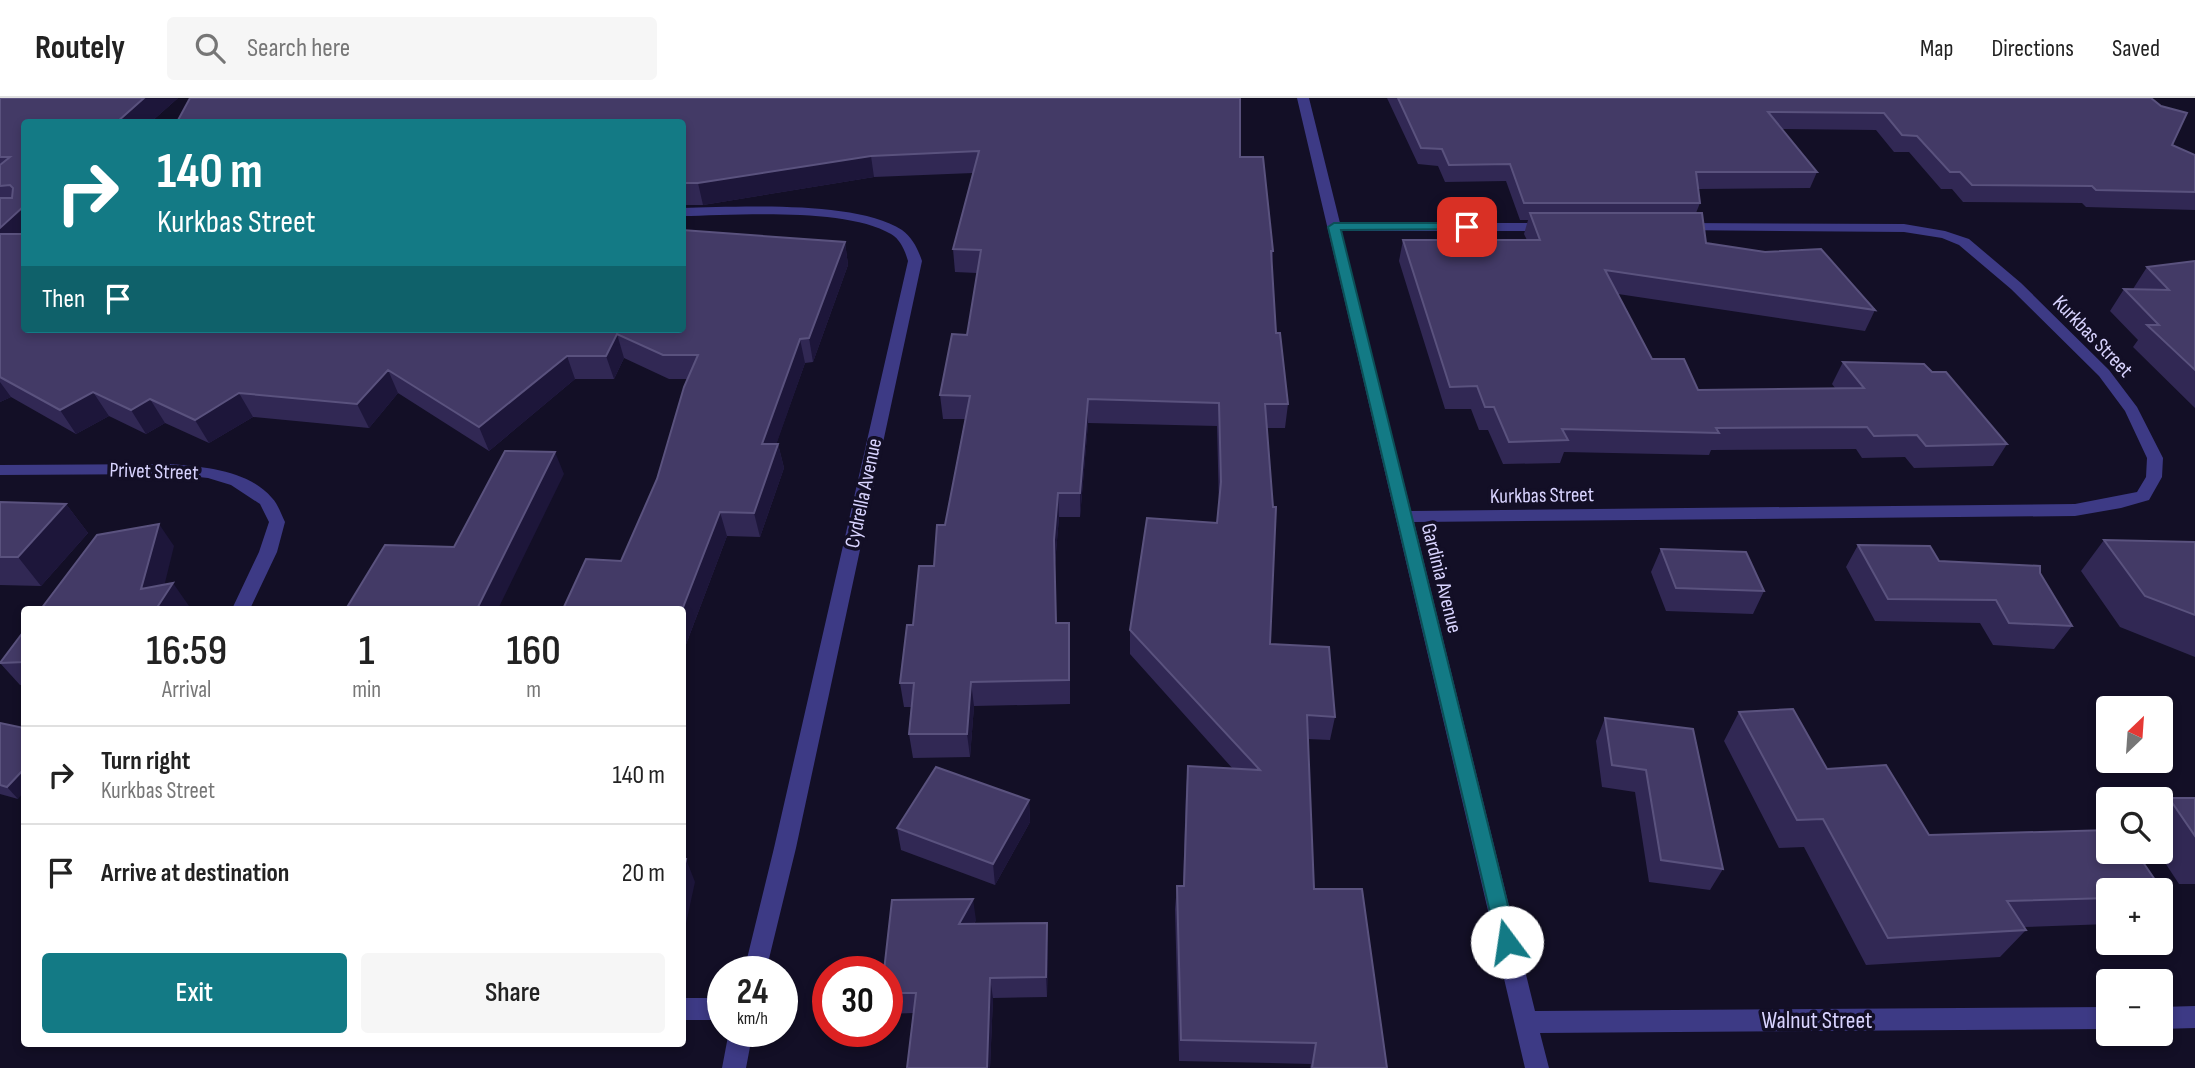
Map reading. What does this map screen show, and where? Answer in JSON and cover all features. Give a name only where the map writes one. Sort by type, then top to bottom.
[{"type":"street","name":"Gardinia Avenue","points":[[1303,98],[1537,1068]]},
{"type":"street","name":"Cydrella Avenue","points":[[686,212],[820,215],[879,224],[897,232],[910,246],[915,261],[759,956]]},
{"type":"street","points":[[1334,227],[1566,227]]},
{"type":"street","name":"Kurkbas Street","points":[[1404,517],[2075,510],[2121,503],[2143,496],[2154,477],[2155,458],[2132,410],[2104,373],[2016,286],[1964,242],[1945,234],[1904,228],[1662,227]]},
{"type":"street","name":"Privet Street","points":[[0,470],[171,469],[209,473],[237,481],[266,501],[277,522],[268,552],[242,606]]},
{"type":"street","points":[[686,1009],[707,1009]]},
{"type":"street","points":[[2173,1018],[2195,1017]]},
{"type":"street","name":"Walnut Street","points":[[1526,1022],[2096,1018]]},
{"type":"street","points":[[734,1068],[738,1047]]},
{"type":"building","points":[[0,98],[144,98],[120,119],[21,119],[21,209],[0,228],[0,198],[12,198],[13,188],[10,185],[0,186],[0,165],[10,157],[0,157]]},
{"type":"building","points":[[190,98],[1240,98],[1240,157],[1263,157],[1273,251],[1276,333],[1280,333],[1288,404],[1265,404],[1273,507],[1276,507],[1270,644],[1329,647],[1335,717],[1307,715],[1314,889],[1362,889],[1387,1068],[1312,1068],[1316,1043],[1181,1040],[1177,886],[1184,886],[1188,766],[1260,770],[1130,630],[1147,518],[1217,523],[1221,482],[1219,403],[1088,399],[1080,493],[1058,493],[1054,540],[1056,623],[1069,623],[1069,680],[971,682],[967,734],[909,734],[914,683],[900,683],[907,625],[913,625],[919,566],[934,566],[937,525],[945,525],[970,396],[940,395],[952,334],[967,335],[981,250],[953,249],[979,151],[871,156],[686,183],[686,119],[179,119]]},
{"type":"building","points":[[1398,98],[2151,98],[2161,106],[2187,113],[2172,145],[2195,155],[2195,192],[2096,190],[2092,186],[1972,185],[1960,172],[1950,172],[1917,136],[1902,135],[1884,113],[1768,112],[1817,172],[1696,172],[1700,203],[1524,203],[1510,164],[1449,165],[1442,149],[1421,148]]},
{"type":"building","points":[[1530,213],[1702,213],[1706,243],[1765,252],[1821,249],[1875,310],[1605,270],[1652,359],[1684,359],[1698,390],[1864,388],[1843,362],[1924,364],[1932,372],[1946,372],[2007,444],[1926,446],[1917,435],[1874,436],[1867,427],[1716,428],[1719,433],[1562,429],[1568,440],[1509,442],[1494,407],[1485,407],[1477,386],[1450,387],[1403,240],[1540,240]]},
{"type":"building","points":[[686,230],[845,242],[809,338],[800,339],[762,444],[778,444],[754,513],[720,512],[684,606],[564,606],[586,559],[621,561],[657,479],[684,387],[698,355],[663,355],[617,334],[606,356],[567,356],[479,427],[388,370],[357,404],[239,393],[195,420],[150,399],[131,410],[93,392],[60,410],[0,377],[0,234],[21,234],[21,333],[686,333]]},
{"type":"building","points":[[2195,261],[2195,370],[2147,325],[2159,325],[2124,289],[2169,290],[2147,267]]},
{"type":"building","points":[[505,451],[555,452],[478,606],[348,606],[385,545],[454,547]]},
{"type":"building","points":[[0,502],[66,504],[18,557],[0,557]]},
{"type":"building","points":[[159,524],[141,589],[173,583],[158,606],[43,606],[97,535]]},
{"type":"building","points":[[2104,540],[2195,542],[2195,615],[2145,596]]},
{"type":"building","points":[[1858,545],[1930,546],[1939,561],[2040,566],[2040,573],[2072,626],[2009,623],[1996,600],[1888,599]]},
{"type":"building","points":[[1661,549],[1746,552],[1764,591],[1676,588]]},
{"type":"building","points":[[21,635],[21,662],[0,663]]},
{"type":"building","points":[[1793,709],[1827,769],[1886,765],[1929,835],[2096,830],[2096,864],[2144,864],[2154,878],[2096,878],[2096,898],[2007,901],[2026,930],[1888,938],[1823,819],[1797,820],[1739,712]]},
{"type":"building","points":[[1605,718],[1693,729],[1723,869],[1661,860],[1646,770],[1612,765]]},
{"type":"building","points":[[0,723],[21,727],[21,772],[7,787],[0,785]]},
{"type":"building","points":[[936,767],[1029,800],[993,864],[897,828]]},
{"type":"building","points":[[2173,798],[2195,798],[2195,836],[2173,804]]},
{"type":"building","points":[[973,899],[959,924],[1047,923],[1046,977],[990,978],[987,1068],[907,1068],[916,993],[903,993],[903,956],[886,956],[892,900]]},
{"type":"route","points":[[1467,227],[1334,227],[1507,942]]}]
